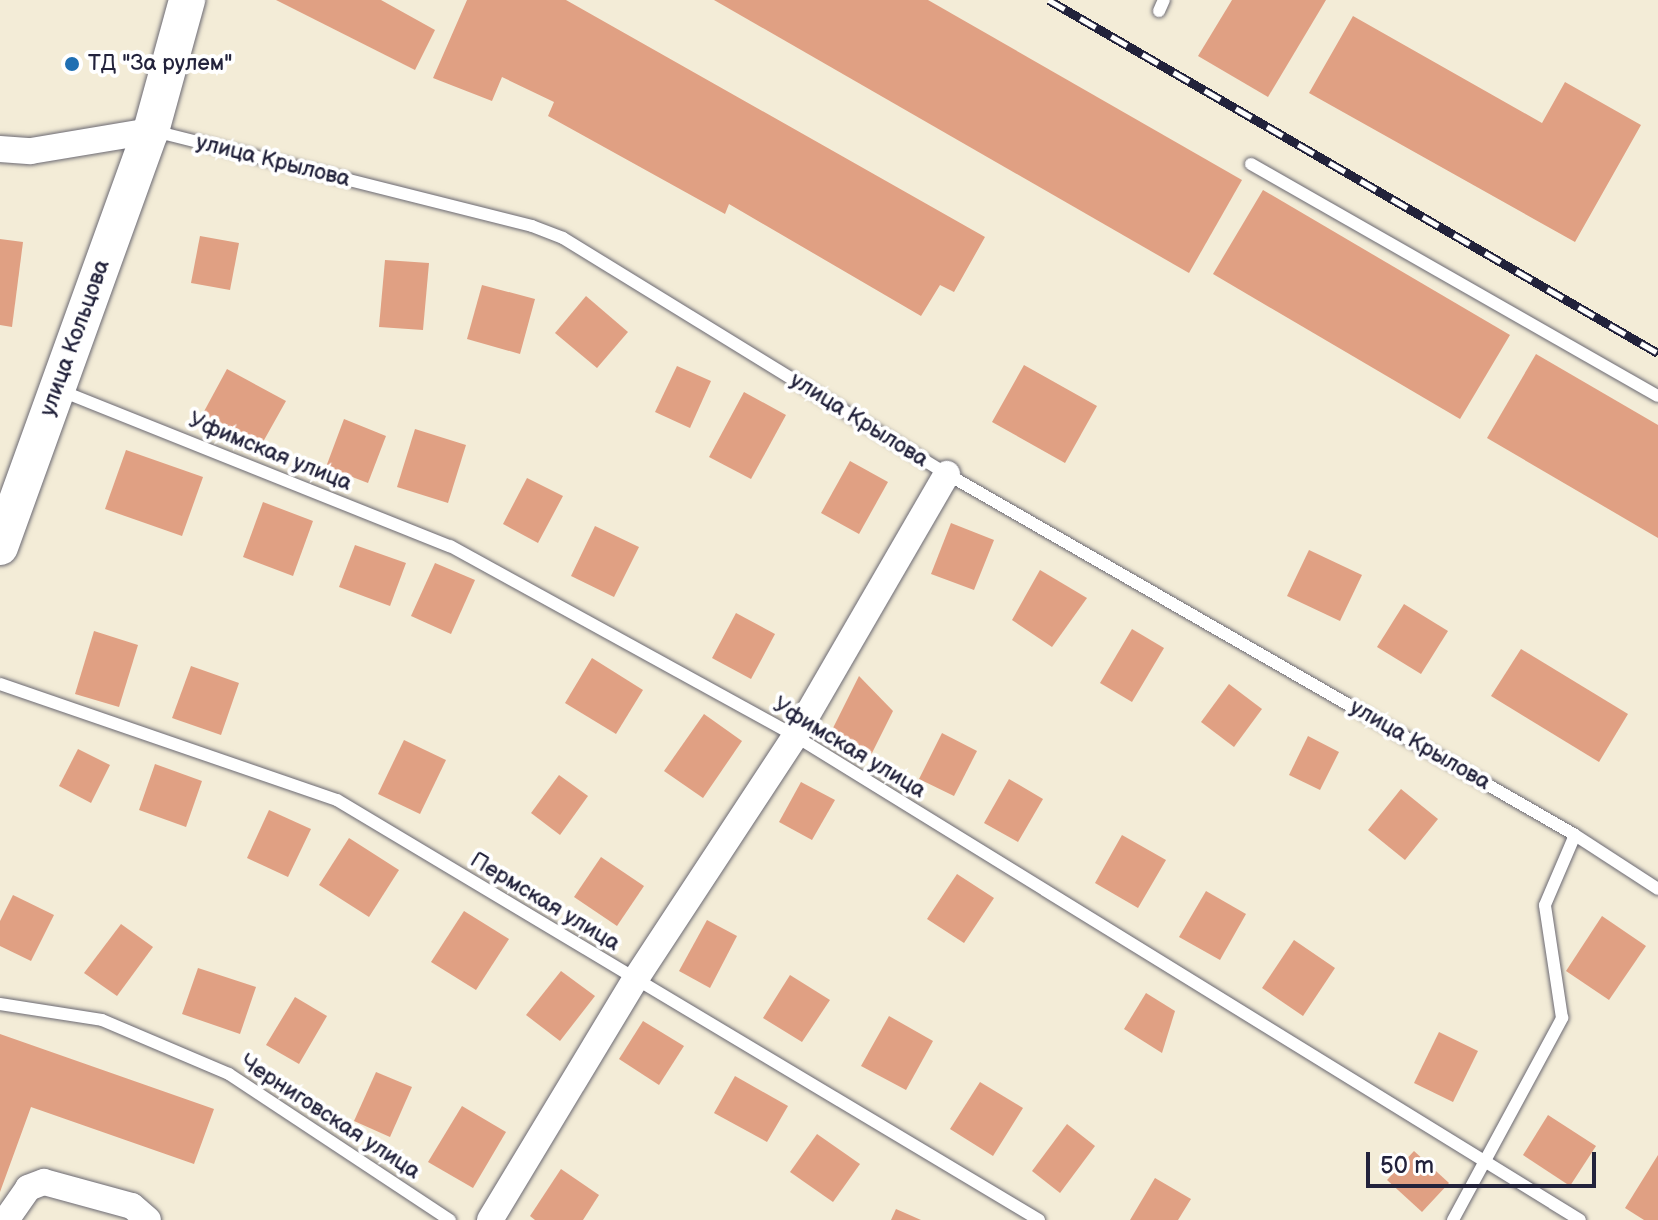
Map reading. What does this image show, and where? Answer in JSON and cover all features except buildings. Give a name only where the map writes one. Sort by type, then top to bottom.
[{"type":"main road","name":"улица Кольцова","points":[[0,547],[151,131],[187,0]]},
{"type":"street","name":"улица Крылова","points":[[0,149],[31,151],[151,131]]},
{"type":"street","points":[[490,1220],[635,980],[795,736],[947,474]]},
{"type":"street","points":[[6,1220],[28,1188],[44,1182],[132,1206],[148,1220]]},
{"type":"lane","name":"улица Крылова","points":[[151,131],[563,238],[947,474],[1575,835],[1658,889]]},
{"type":"lane","points":[[1251,164],[1658,396]]},
{"type":"lane","name":"Уфимская улица","points":[[56,389],[450,546],[795,736],[1484,1165],[1580,1220]]},
{"type":"lane","name":"Пермская улица","points":[[0,684],[337,800],[1039,1220]]},
{"type":"lane","points":[[1453,1220],[1562,1018],[1545,905],[1575,835]]},
{"type":"lane","name":"Черниговская улица","points":[[0,1004],[102,1020],[229,1074],[450,1220]]},
{"type":"railway","points":[[1049,0],[1658,353]]},
{"type":"place","name":"ТД \"За рулем\"","points":[[72,64]]}]
